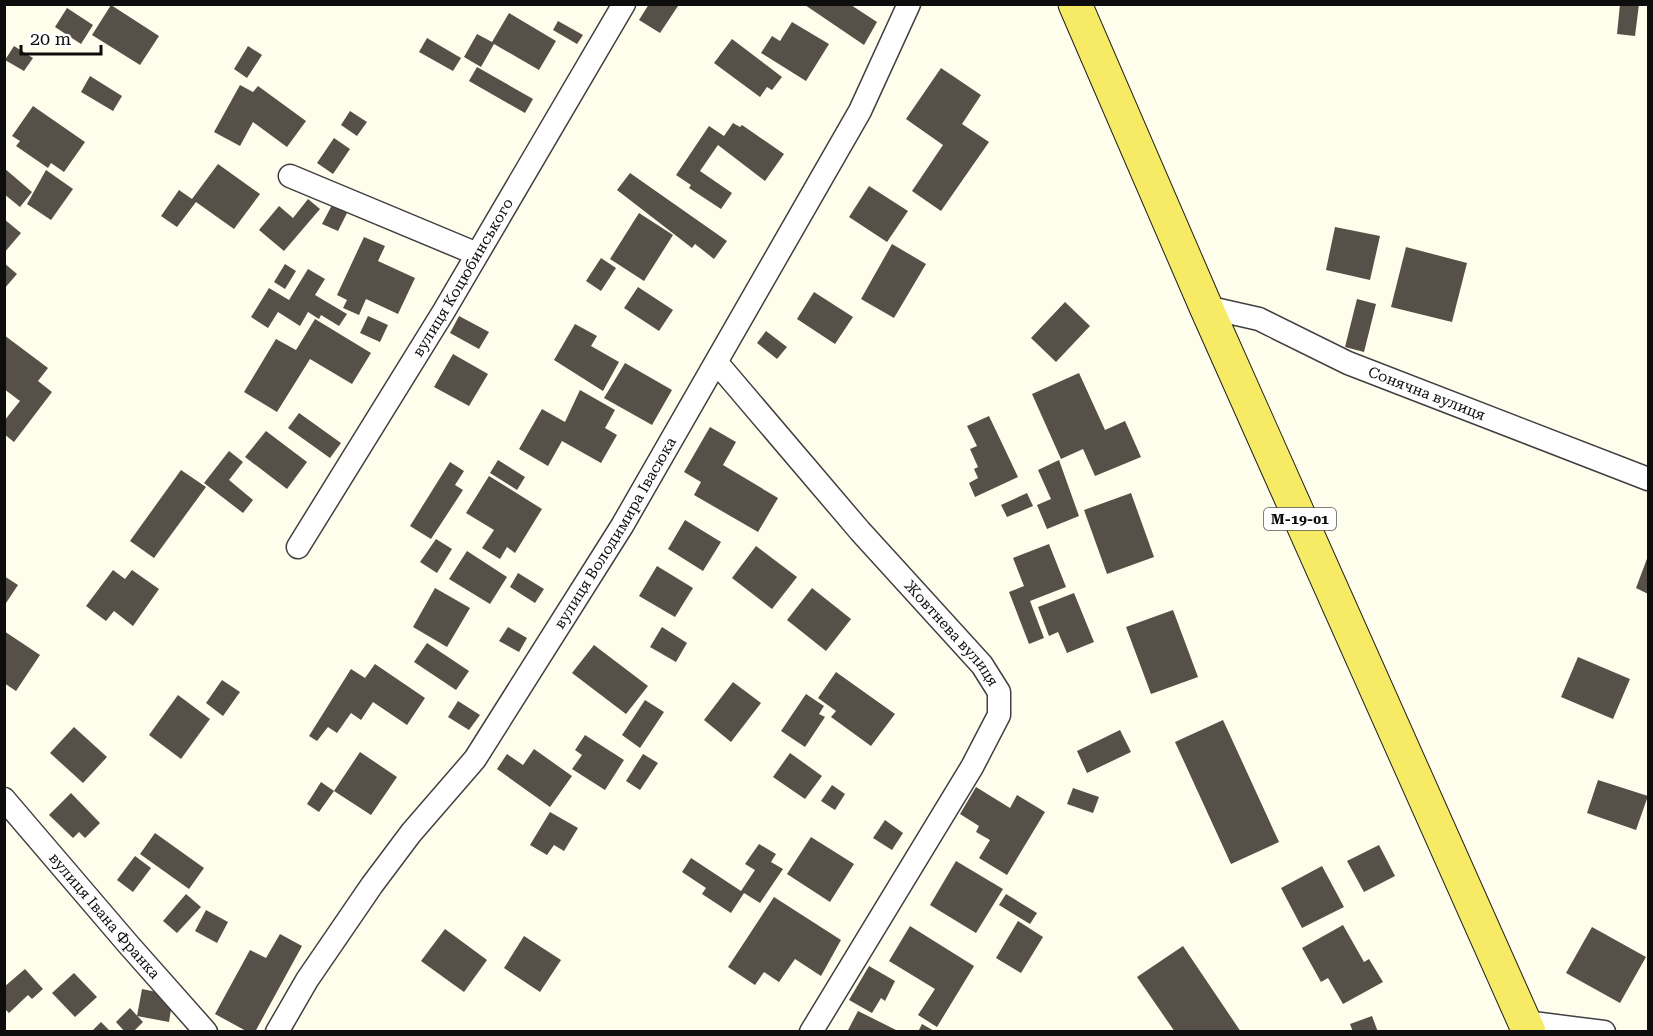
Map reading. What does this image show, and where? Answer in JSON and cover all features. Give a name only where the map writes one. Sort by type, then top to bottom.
[{"type":"main road","name":"М-19-01","points":[[1075,4],[1206,308],[1527,1027]]},
{"type":"street","name":"вулиця Коцюбинського","points":[[298,547],[477,254],[624,4]]},
{"type":"street","name":"вулиця Володимира Івасюка","points":[[277,1032],[307,980],[378,877],[411,833],[475,759],[622,526],[860,111],[909,4]]},
{"type":"street","points":[[290,176],[477,254]]},
{"type":"street","name":"Сонячна вулиця","points":[[1206,308],[1259,320],[1348,363],[1648,479]]},
{"type":"street","name":"Жовтнева вулиця","points":[[717,363],[860,531],[982,665],[999,692],[999,715],[984,747],[811,1032]]},
{"type":"street","name":"вулиця Івана Франка","points":[[4,799],[206,1032]]},
{"type":"street","points":[[1527,1027],[1604,1032]]},
{"type":"building","points":[[649,4],[678,6],[660,33],[639,20]]},
{"type":"building","points":[[1620,4],[1639,4],[1635,36],[1617,34]]},
{"type":"building","points":[[111,5],[159,36],[140,65],[92,35]]},
{"type":"building","points":[[805,5],[851,5],[877,22],[864,45]]},
{"type":"building","points":[[67,8],[93,25],[81,44],[55,27]]},
{"type":"building","points":[[509,13],[556,41],[539,70],[494,44],[481,67],[464,57],[477,34],[492,42]]},
{"type":"building","points":[[558,21],[583,35],[577,44],[553,30]]},
{"type":"building","points":[[792,22],[829,44],[806,81],[761,53],[772,36],[780,41]]},
{"type":"building","points":[[427,38],[461,58],[453,71],[419,52]]},
{"type":"building","points":[[732,39],[782,77],[772,90],[767,87],[760,97],[714,63]]},
{"type":"building","points":[[14,46],[33,58],[24,71],[5,60]]},
{"type":"building","points":[[248,46],[262,55],[247,78],[234,69]]},
{"type":"building","points":[[477,67],[533,99],[525,113],[469,81]]},
{"type":"building","points":[[941,68],[981,95],[962,124],[989,142],[941,211],[912,191],[943,145],[906,119]]},
{"type":"building","points":[[90,76],[122,96],[113,111],[81,92]]},
{"type":"building","points":[[240,85],[253,92],[258,86],[306,121],[287,147],[253,122],[240,146],[214,132]]},
{"type":"building","points":[[33,106],[85,142],[64,172],[51,163],[48,168],[16,146],[20,141],[12,136]]},
{"type":"building","points":[[350,111],[367,122],[357,136],[341,125]]},
{"type":"building","points":[[733,123],[740,127],[742,125],[784,154],[765,181],[718,145],[700,171],[732,193],[721,209],[689,188],[691,185],[676,175],[709,126],[724,136]]},
{"type":"building","points":[[334,138],[350,149],[333,174],[317,163]]},
{"type":"building","points":[[218,164],[260,194],[234,229],[196,202],[177,227],[161,216],[179,190],[192,199]]},
{"type":"building","points":[[4,168],[32,192],[20,207],[4,194]]},
{"type":"building","points":[[46,170],[73,189],[51,220],[27,204]]},
{"type":"building","points":[[630,173],[727,241],[714,259],[695,244],[692,248],[617,190]]},
{"type":"building","points":[[869,186],[908,211],[887,242],[849,217]]},
{"type":"building","points":[[308,199],[320,209],[284,251],[259,230],[279,206],[293,218]]},
{"type":"building","points":[[332,205],[347,213],[338,231],[322,224]]},
{"type":"building","points":[[639,213],[673,235],[644,281],[610,259]]},
{"type":"building","points":[[4,219],[21,233],[4,253]]},
{"type":"building","points":[[1335,227],[1380,236],[1370,280],[1326,270]]},
{"type":"building","points":[[364,237],[385,246],[378,261],[415,278],[398,314],[366,299],[359,315],[343,308],[347,300],[337,295]]},
{"type":"building","points":[[892,244],[926,264],[894,318],[861,299]]},
{"type":"building","points":[[1406,247],[1467,263],[1452,322],[1391,307]]},
{"type":"building","points":[[601,258],[616,268],[601,291],[586,281]]},
{"type":"building","points":[[4,263],[17,274],[4,289]]},
{"type":"building","points":[[285,264],[296,271],[285,289],[274,282]]},
{"type":"building","points":[[308,269],[325,279],[315,295],[347,314],[339,326],[321,315],[319,319],[308,312],[300,326],[278,312],[268,328],[251,317],[269,288],[289,300]]},
{"type":"building","points":[[638,287],[673,310],[659,331],[624,308]]},
{"type":"building","points":[[814,292],[853,317],[835,344],[797,319]]},
{"type":"building","points":[[1357,299],[1376,304],[1364,352],[1345,347]]},
{"type":"building","points":[[1065,302],[1090,326],[1056,362],[1031,338]]},
{"type":"building","points":[[368,316],[388,325],[380,342],[360,333]]},
{"type":"building","points":[[459,316],[489,332],[479,349],[450,333]]},
{"type":"building","points":[[315,319],[371,353],[352,384],[310,359],[277,412],[244,392],[276,339],[296,350]]},
{"type":"building","points":[[575,324],[597,336],[591,346],[619,362],[603,391],[554,360]]},
{"type":"building","points":[[766,331],[787,347],[777,359],[757,343]]},
{"type":"building","points":[[4,335],[48,368],[38,381],[52,392],[14,442],[4,434],[4,421],[20,401],[4,389]]},
{"type":"building","points":[[453,354],[488,374],[469,406],[434,387]]},
{"type":"building","points":[[625,363],[672,390],[652,425],[604,398]]},
{"type":"building","points":[[1079,373],[1105,430],[1125,421],[1141,457],[1095,476],[1083,449],[1061,459],[1032,394]]},
{"type":"building","points":[[580,390],[615,410],[605,428],[617,435],[601,463],[562,441],[548,466],[519,449],[542,409],[565,422]]},
{"type":"building","points":[[299,413],[341,443],[330,458],[288,428]]},
{"type":"building","points":[[989,416],[1018,477],[975,497],[969,483],[978,478],[974,469],[978,467],[970,449],[977,446],[967,426]]},
{"type":"building","points":[[710,427],[736,442],[723,465],[778,498],[758,532],[694,495],[701,482],[684,472]]},
{"type":"building","points":[[266,431],[307,462],[287,489],[245,457]]},
{"type":"building","points":[[229,451],[243,462],[229,480],[253,500],[243,513],[204,483]]},
{"type":"building","points":[[498,460],[525,477],[517,490],[490,473]]},
{"type":"building","points":[[1059,460],[1079,516],[1047,529],[1037,505],[1051,499],[1038,470]]},
{"type":"building","points":[[450,462],[464,471],[455,485],[463,490],[431,539],[410,526]]},
{"type":"building","points":[[181,470],[206,487],[154,558],[130,541]]},
{"type":"building","points":[[489,476],[542,509],[515,553],[507,547],[500,559],[482,548],[494,530],[466,513]]},
{"type":"building","points":[[1027,493],[1033,506],[1007,517],[1001,505]]},
{"type":"building","points":[[1131,493],[1154,557],[1107,574],[1084,510]]},
{"type":"building","points":[[685,520],[721,542],[703,571],[668,549]]},
{"type":"building","points":[[436,539],[452,549],[437,573],[420,562]]},
{"type":"building","points":[[1049,544],[1066,587],[1030,601],[1044,638],[1029,644],[1009,592],[1024,586],[1013,558]]},
{"type":"building","points":[[756,546],[797,577],[772,609],[732,578]]},
{"type":"building","points":[[467,551],[507,577],[490,604],[449,579]]},
{"type":"building","points":[[1648,556],[1648,594],[1636,588]]},
{"type":"building","points":[[657,566],[693,588],[675,617],[639,596]]},
{"type":"building","points":[[113,570],[125,579],[132,570],[159,589],[133,626],[114,611],[106,621],[86,606]]},
{"type":"building","points":[[518,573],[544,589],[535,603],[510,587]]},
{"type":"building","points":[[4,576],[18,585],[4,606]]},
{"type":"building","points":[[435,588],[470,608],[447,647],[413,627]]},
{"type":"building","points":[[812,588],[851,619],[826,651],[787,620]]},
{"type":"building","points":[[1074,593],[1094,642],[1067,653],[1058,632],[1049,636],[1038,607]]},
{"type":"building","points":[[1173,610],[1198,677],[1151,694],[1126,627]]},
{"type":"building","points":[[508,627],[527,638],[519,652],[499,641]]},
{"type":"building","points":[[662,627],[687,643],[676,662],[650,647]]},
{"type":"building","points":[[4,631],[40,655],[16,691],[4,683]]},
{"type":"building","points":[[427,643],[469,671],[456,690],[414,662]]},
{"type":"building","points":[[594,645],[648,686],[626,714],[572,673]]},
{"type":"building","points":[[1578,657],[1630,679],[1613,719],[1561,697]]},
{"type":"building","points":[[375,664],[425,698],[407,725],[373,702],[361,720],[351,713],[337,733],[328,727],[317,741],[309,736],[351,669],[365,678]]},
{"type":"building","points":[[836,672],[895,714],[871,746],[831,717],[836,711],[818,698]]},
{"type":"building","points":[[222,680],[240,692],[223,716],[206,703]]},
{"type":"building","points":[[733,682],[761,703],[731,742],[704,720]]},
{"type":"building","points":[[806,694],[824,706],[819,714],[825,717],[805,747],[781,731]]},
{"type":"building","points":[[178,695],[210,719],[181,759],[149,735]]},
{"type":"building","points":[[645,700],[664,712],[640,748],[622,735]]},
{"type":"building","points":[[458,701],[480,715],[469,730],[448,717]]},
{"type":"building","points":[[1223,720],[1279,842],[1231,864],[1175,742]]},
{"type":"building","points":[[74,727],[107,757],[83,783],[50,753]]},
{"type":"building","points":[[1120,730],[1131,752],[1087,773],[1077,751]]},
{"type":"building","points":[[585,735],[624,760],[605,790],[572,769],[582,755],[575,750]]},
{"type":"building","points":[[534,749],[572,776],[550,807],[497,769],[507,754],[523,765]]},
{"type":"building","points":[[360,752],[397,777],[371,815],[334,791]]},
{"type":"building","points":[[790,753],[822,776],[805,799],[773,777]]},
{"type":"building","points":[[643,754],[658,763],[640,790],[626,781]]},
{"type":"building","points":[[1598,780],[1648,796],[1636,830],[1587,813]]},
{"type":"building","points":[[321,782],[334,791],[319,812],[307,804]]},
{"type":"building","points":[[832,785],[845,794],[835,810],[821,801]]},
{"type":"building","points":[[976,787],[1010,808],[1017,795],[1045,812],[1007,875],[979,858],[990,840],[976,832],[979,826],[960,814]]},
{"type":"building","points":[[1073,788],[1099,797],[1093,813],[1067,804]]},
{"type":"building","points":[[71,793],[100,823],[85,838],[79,832],[73,838],[49,815]]},
{"type":"building","points":[[550,812],[578,828],[564,851],[554,845],[547,855],[530,845]]},
{"type":"building","points":[[885,820],[903,833],[892,850],[873,838]]},
{"type":"building","points":[[155,833],[204,868],[189,889],[140,854]]},
{"type":"building","points":[[811,837],[854,864],[830,902],[787,874]]},
{"type":"building","points":[[759,844],[776,854],[771,862],[783,869],[760,903],[744,893],[731,913],[702,894],[706,888],[682,872],[691,858],[741,891],[755,870],[745,864]]},
{"type":"building","points":[[1379,845],[1395,876],[1364,892],[1347,861]]},
{"type":"building","points":[[135,856],[151,868],[133,892],[117,880]]},
{"type":"building","points":[[956,861],[1003,889],[976,933],[930,905]]},
{"type":"building","points":[[1322,866],[1344,907],[1302,928],[1281,888]]},
{"type":"building","points":[[186,894],[201,907],[177,933],[163,921]]},
{"type":"building","points":[[1006,894],[1037,913],[1030,924],[999,905]]},
{"type":"building","points":[[774,897],[841,940],[821,976],[795,959],[779,982],[764,972],[755,985],[728,967]]},
{"type":"building","points":[[206,910],[228,922],[217,943],[195,931]]},
{"type":"building","points":[[1018,921],[1043,937],[1021,973],[996,958]]},
{"type":"building","points":[[1343,925],[1364,962],[1369,959],[1383,982],[1343,1004],[1328,978],[1321,982],[1302,948]]},
{"type":"building","points":[[910,926],[974,966],[937,1027],[918,1015],[935,989],[889,961]]},
{"type":"building","points":[[1592,927],[1646,957],[1620,1003],[1566,973]]},
{"type":"building","points":[[445,929],[487,960],[464,992],[421,961]]},
{"type":"building","points":[[280,934],[302,946],[255,1032],[248,1032],[215,1014],[250,950],[266,958]]},
{"type":"building","points":[[524,936],[561,960],[540,992],[504,968]]},
{"type":"building","points":[[1183,946],[1241,1032],[1175,1032],[1137,977]]},
{"type":"building","points":[[869,966],[895,981],[885,1001],[881,998],[872,1013],[849,1000]]},
{"type":"building","points":[[25,969],[43,989],[32,999],[28,995],[9,1013],[4,1008],[4,987]]},
{"type":"building","points":[[74,973],[97,997],[75,1017],[52,993]]},
{"type":"building","points":[[142,989],[162,993],[161,1000],[172,1003],[169,1022],[137,1016]]},
{"type":"building","points":[[130,1008],[143,1022],[133,1032],[125,1032],[116,1022]]},
{"type":"building","points":[[858,1011],[896,1030],[895,1032],[847,1032]]},
{"type":"building","points":[[1372,1016],[1378,1032],[1353,1032],[1350,1024]]},
{"type":"building","points":[[101,1022],[111,1032],[91,1032]]},
{"type":"building","points":[[922,1024],[936,1032],[918,1032]]}]
